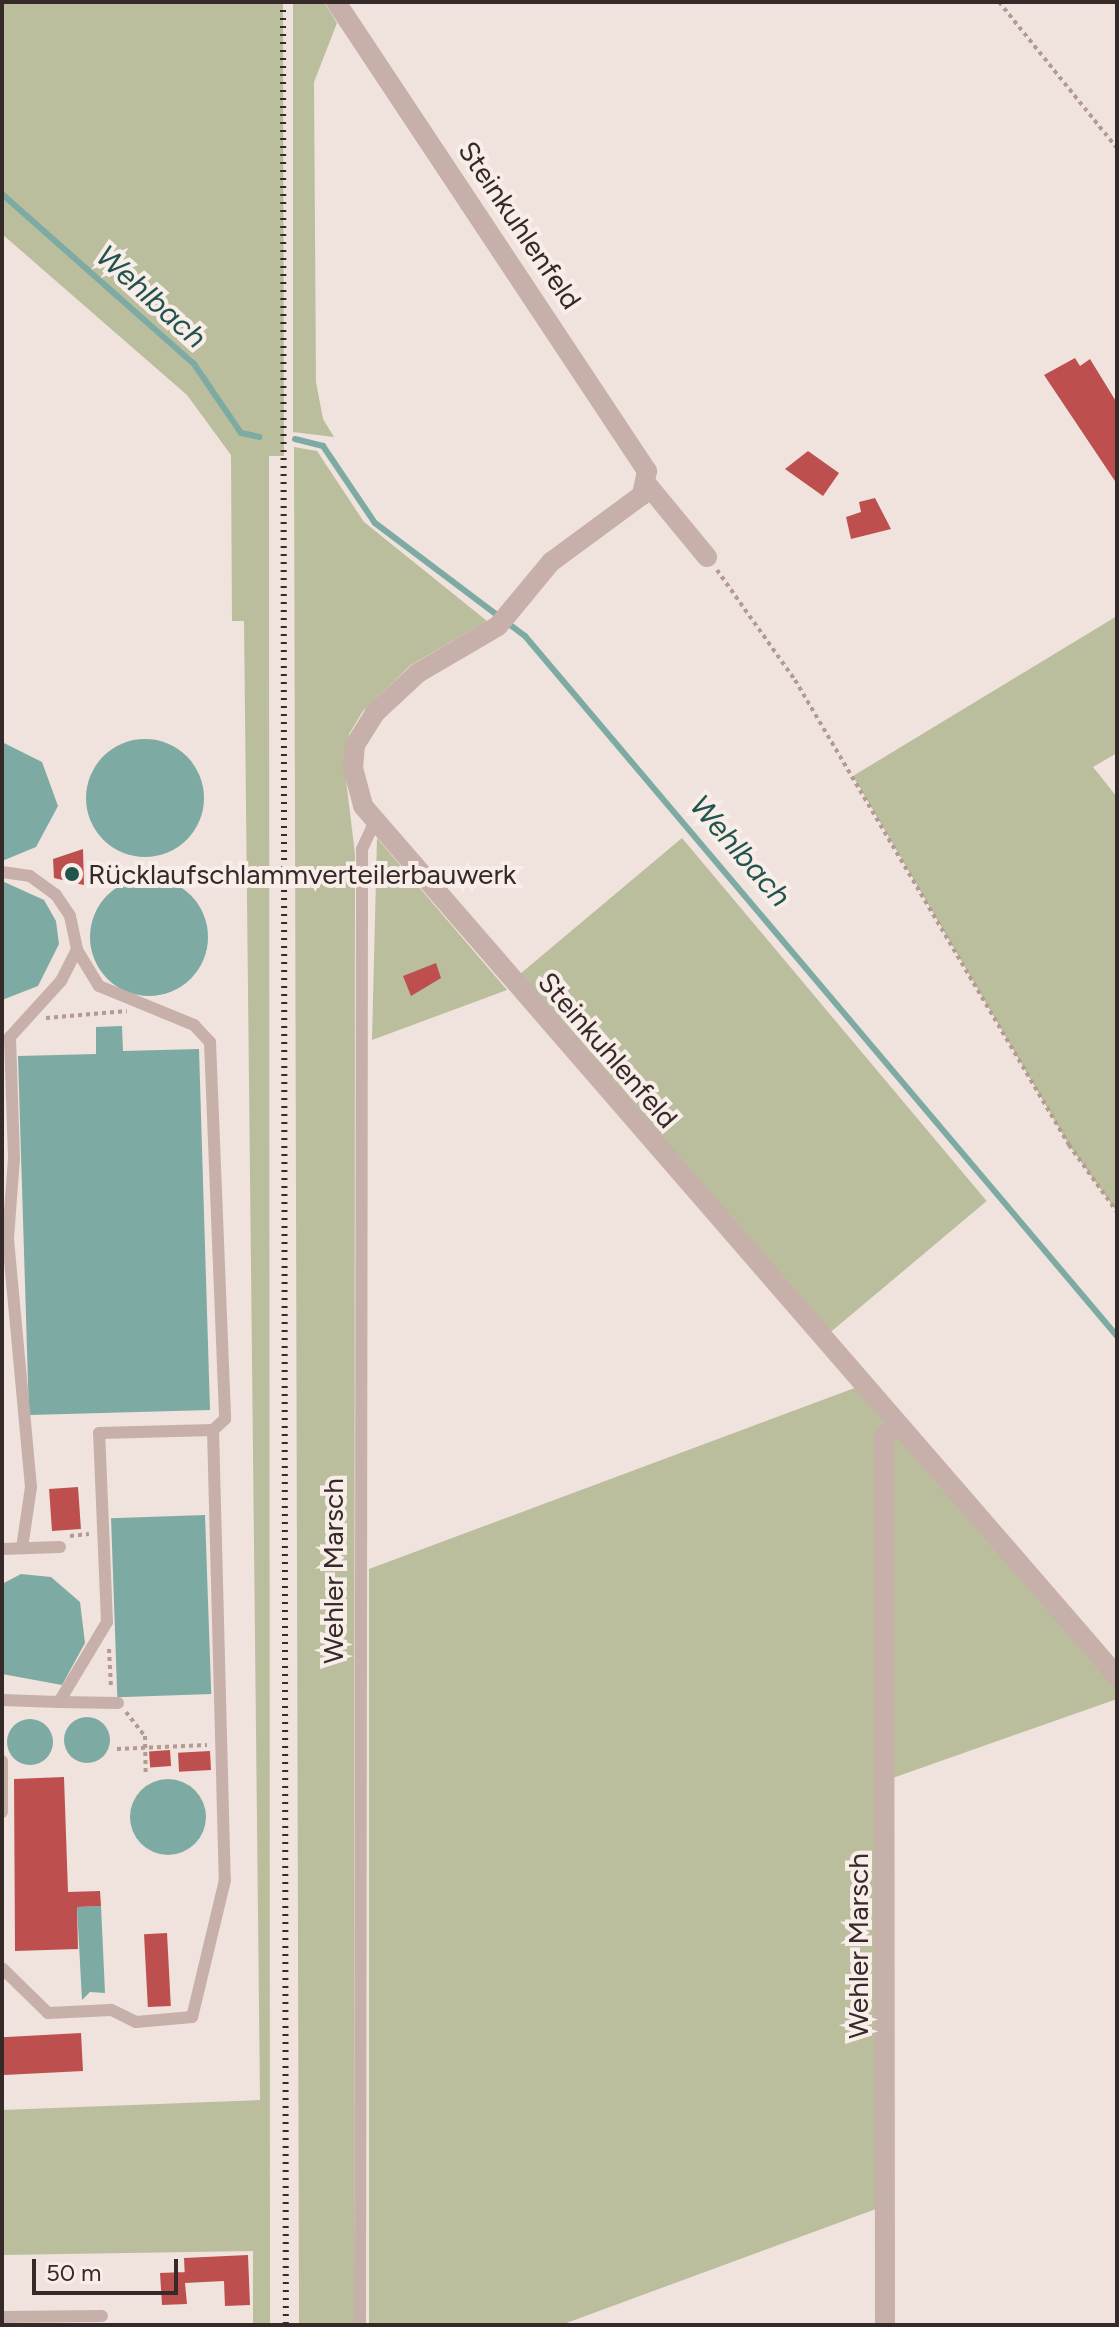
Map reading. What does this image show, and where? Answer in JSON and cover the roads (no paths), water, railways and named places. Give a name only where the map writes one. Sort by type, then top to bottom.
[{"type":"street","name":"Steinkuhlenfeld","points":[[336,2],[639,452],[646,483],[707,557]]},
{"type":"street","name":"Steinkuhlenfeld","points":[[646,483],[632,504],[551,562],[504,618],[418,673],[363,728],[353,768],[363,806],[895,1427],[1117,1676]]},
{"type":"street","name":"Wehler Marsch","points":[[885,2325],[884,1437],[895,1427]]},
{"type":"lane","name":"Wehler Marsch","points":[[360,2325],[362,849],[375,821]]},
{"type":"lane","points":[[2,872],[30,876],[56,895],[70,916],[77,950],[99,986],[133,1004],[194,1025],[210,1042],[225,1419],[213,1430],[99,1433],[107,1622],[59,1702]]},
{"type":"lane","points":[[22,1548],[31,1522],[31,1487],[19,1410],[8,1238],[14,1158],[10,1037],[61,981],[77,950]]},
{"type":"lane","points":[[2,1968],[48,2013],[111,2010],[136,2022],[192,2017],[225,1880],[213,1430]]},
{"type":"lane","points":[[2,1549],[60,1547]]},
{"type":"lane","points":[[2,1700],[115,1703]]},
{"type":"lane","points":[[2,1761],[2,1812]]},
{"type":"lane","points":[[2,2317],[102,2316]]},
{"type":"water","points":[[145,739],[168,743],[187,756],[200,775],[204,798],[200,821],[187,840],[168,853],[145,857],[122,853],[103,840],[90,821],[86,798],[90,775],[103,756],[122,743]]},
{"type":"water","points":[[2,742],[42,762],[58,806],[36,847],[2,861]]},
{"type":"water","points":[[149,878],[172,882],[191,895],[204,914],[208,937],[204,960],[191,979],[172,992],[149,996],[126,992],[107,979],[94,960],[90,937],[94,914],[107,895],[126,882]]},
{"type":"water","points":[[2,881],[44,900],[56,921],[59,944],[38,986],[2,1000]]},
{"type":"water","points":[[122,1026],[123,1051],[199,1049],[210,1410],[29,1415],[18,1056],[96,1054],[96,1027]]},
{"type":"water","points":[[205,1515],[211,1694],[117,1697],[111,1518]]},
{"type":"water","points":[[21,1574],[51,1577],[80,1602],[85,1643],[62,1685],[2,1674],[2,1584]]},
{"type":"water","points":[[87,1717],[96,1718],[103,1724],[109,1731],[109,1749],[103,1756],[96,1762],[87,1763],[78,1762],[71,1756],[65,1749],[64,1740],[65,1731],[71,1724],[78,1718]]},
{"type":"water","points":[[30,1719],[39,1720],[46,1726],[52,1733],[52,1751],[46,1758],[39,1764],[30,1765],[21,1764],[14,1758],[8,1751],[7,1742],[8,1733],[14,1726],[21,1720]]},
{"type":"water","points":[[161,1779],[175,1779],[189,1785],[200,1796],[206,1817],[204,1832],[195,1844],[183,1853],[161,1855],[147,1849],[136,1838],[130,1824],[130,1810],[136,1796],[147,1785]]},
{"type":"water","points":[[101,1906],[105,1993],[90,1992],[82,2000],[77,1907]]},
{"type":"waterway","name":"Wehlbach","points":[[2,194],[194,364],[241,433],[260,437]]},
{"type":"waterway","name":"Wehlbach","points":[[295,439],[323,446],[375,523],[525,636],[1117,1336]]},
{"type":"railway","points":[[283,2],[286,2325]]},
{"type":"place","name":"Rücklaufschlammverteilerbauwerk","points":[[72,874]]}]
